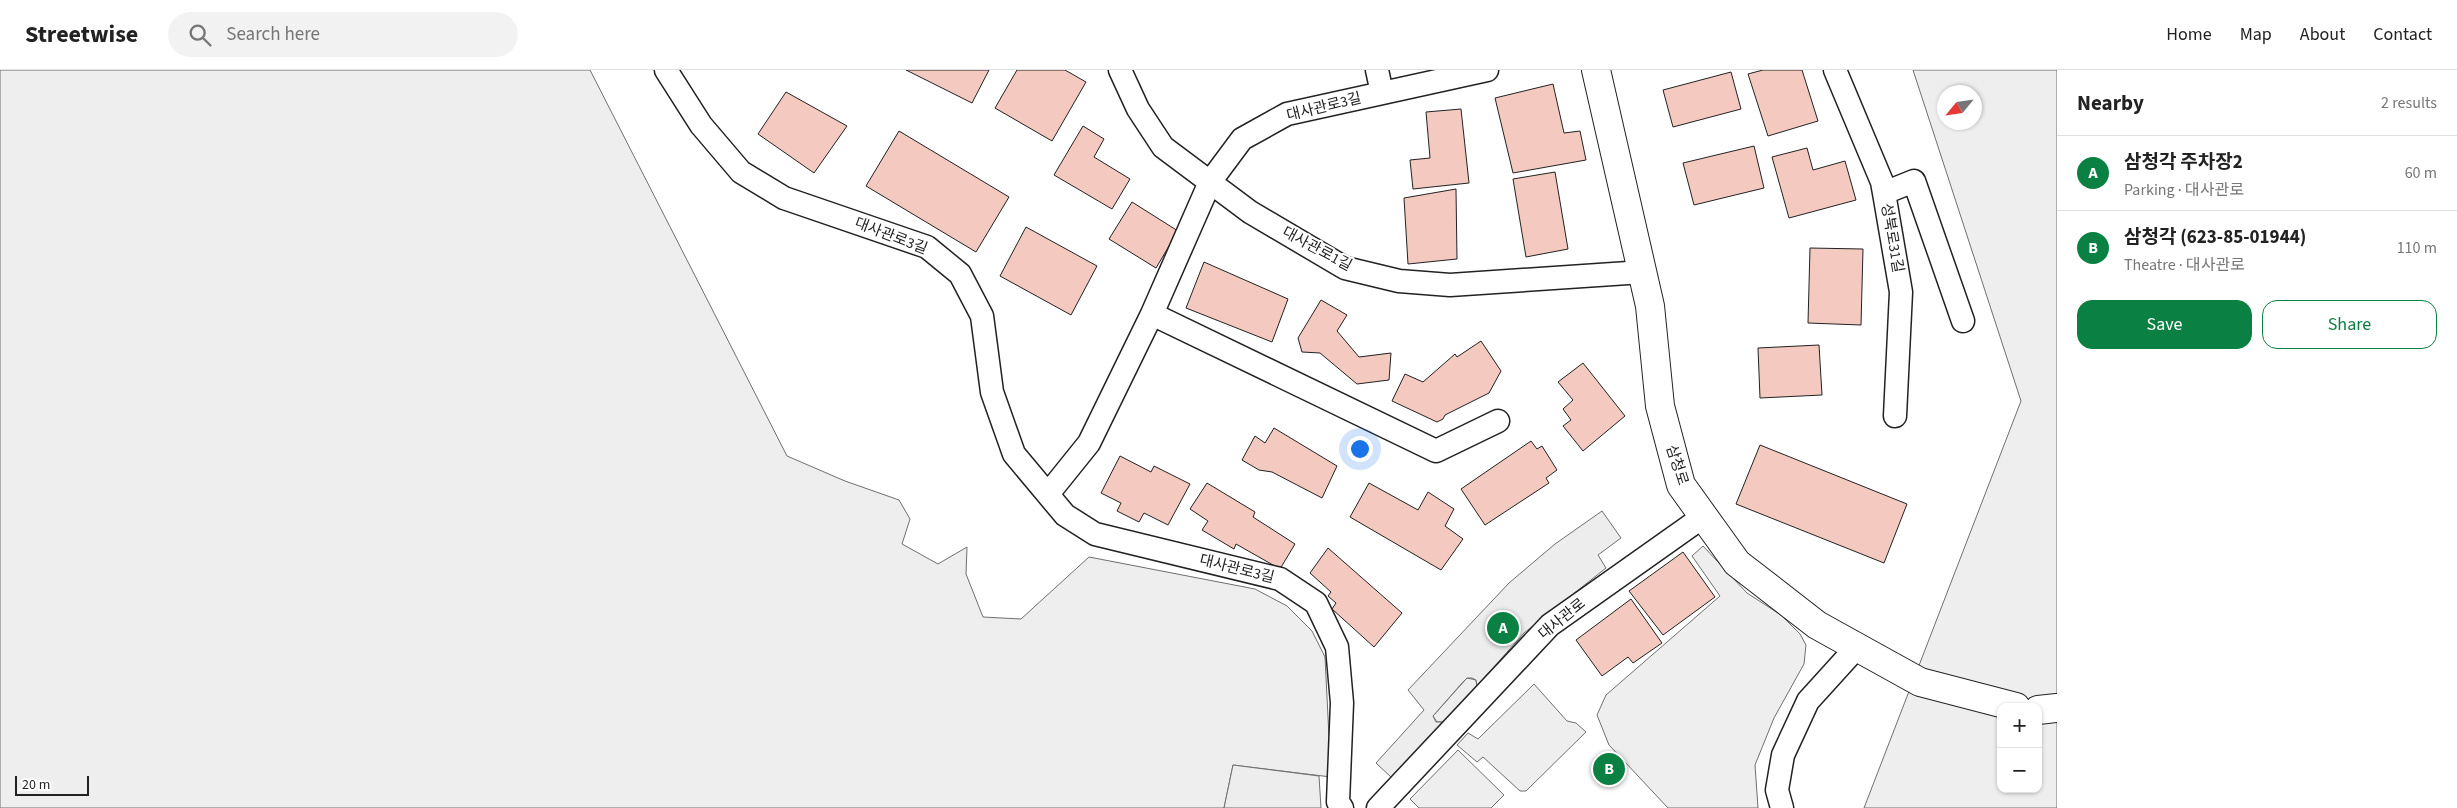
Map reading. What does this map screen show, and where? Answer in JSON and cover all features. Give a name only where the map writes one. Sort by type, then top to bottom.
[{"type":"street","name":"대사관로3길","points":[[666,70],[701,125],[742,172],[784,198],[927,246],[960,274],[982,316],[992,392],[1014,454],[1065,515],[1096,534],[1280,579],[1316,603],[1338,647],[1342,703],[1338,802],[1342,808]]},
{"type":"street","name":"대사관로1길","points":[[1120,70],[1138,109],[1163,147],[1250,212],[1345,268],[1398,281],[1450,285],[1643,272]]},
{"type":"street","points":[[1376,70],[1382,93]]},
{"type":"street","name":"대사관로3길","points":[[1048,494],[1089,443],[1152,314],[1210,182],[1242,138],[1287,114],[1487,70]]},
{"type":"street","name":"삼청로","points":[[1596,70],[1650,306],[1660,406],[1682,485],[1737,563],[1817,625],[1920,682],[2001,703]]},
{"type":"street","name":"성북로31길","points":[[1835,70],[1882,182],[1884,193],[1901,292],[1895,416]]},
{"type":"street","points":[[1884,193],[1914,181],[1963,321]]},
{"type":"street","points":[[1152,314],[1436,450],[1498,421]]},
{"type":"street","name":"대사관로","points":[[1378,808],[1550,625],[1704,516]]},
{"type":"street","points":[[1782,808],[1777,790],[1784,755],[1808,701],[1857,647]]},
{"type":"street","points":[[2042,710],[2057,708]]},
{"type":"shaded area","points":[[0,70],[590,70],[787,456],[845,481],[899,500],[910,519],[902,544],[938,564],[967,547],[966,574],[983,617],[1021,619],[1089,557],[1255,589],[1287,606],[1312,631],[1325,657],[1331,777],[1233,765],[1224,808],[0,808]]},
{"type":"shaded area","points":[[1913,70],[2057,70],[2057,808],[1864,808],[2021,401]]},
{"type":"shaded area","points":[[1602,511],[1621,538],[1598,555],[1606,568],[1524,633],[1477,686],[1476,680],[1467,678],[1433,716],[1436,722],[1443,722],[1392,778],[1376,763],[1424,710],[1408,690],[1509,583],[1555,544]]},
{"type":"shaded area","points":[[1703,546],[1747,593],[1781,615],[1800,634],[1806,645],[1804,664],[1774,718],[1755,765],[1758,808],[1668,808],[1609,745],[1597,715],[1606,695],[1720,596],[1692,556]]},
{"type":"shaded area","points":[[1467,678],[1476,680],[1477,686],[1443,722],[1437,722],[1433,716]]},
{"type":"shaded area","points":[[1534,684],[1567,721],[1576,723],[1586,732],[1526,791],[1520,791],[1483,757],[1477,762],[1457,745],[1468,733],[1478,739]]},
{"type":"shaded area","points":[[1458,750],[1504,795],[1491,808],[1419,808],[1410,799]]},
{"type":"shaded area","points":[[1233,765],[1319,776],[1321,808],[1224,808]]},
{"type":"building","points":[[906,70],[989,70],[972,103]]},
{"type":"building","points":[[1017,70],[1065,70],[1086,82],[1052,141],[995,108]]},
{"type":"building","points":[[1763,70],[1802,70],[1818,121],[1768,136],[1748,74]]},
{"type":"building","points":[[1731,72],[1741,109],[1673,127],[1663,90]]},
{"type":"building","points":[[1553,84],[1564,133],[1580,131],[1586,160],[1513,173],[1495,98]]},
{"type":"building","points":[[786,92],[847,126],[814,173],[758,134]]},
{"type":"building","points":[[1461,109],[1469,183],[1413,189],[1410,160],[1430,158],[1426,112]]},
{"type":"building","points":[[1083,126],[1104,139],[1094,157],[1130,179],[1112,209],[1054,175]]},
{"type":"building","points":[[899,131],[1009,197],[976,252],[866,186]]},
{"type":"building","points":[[1754,146],[1764,188],[1694,205],[1683,163]]},
{"type":"building","points":[[1807,148],[1813,170],[1845,161],[1856,200],[1789,218],[1772,157]]},
{"type":"building","points":[[1555,172],[1568,249],[1526,257],[1513,179]]},
{"type":"building","points":[[1456,189],[1457,259],[1408,264],[1404,198]]},
{"type":"building","points":[[1132,202],[1178,231],[1156,268],[1109,239]]},
{"type":"building","points":[[1026,227],[1097,266],[1071,315],[1000,276]]},
{"type":"building","points":[[1810,248],[1863,249],[1861,325],[1808,323]]},
{"type":"building","points":[[1204,262],[1288,299],[1272,342],[1186,308]]},
{"type":"building","points":[[1321,300],[1347,315],[1337,331],[1359,357],[1391,353],[1389,380],[1357,384],[1320,353],[1302,352],[1298,338]]},
{"type":"building","points":[[1481,341],[1501,371],[1489,393],[1445,415],[1443,419],[1437,422],[1392,401],[1405,374],[1423,382],[1455,354],[1457,357]]},
{"type":"building","points":[[1819,345],[1822,395],[1760,398],[1758,348]]},
{"type":"building","points":[[1583,363],[1625,416],[1583,451],[1563,426],[1571,420],[1563,409],[1573,400],[1558,382]]},
{"type":"building","points":[[1274,428],[1337,466],[1322,498],[1272,472],[1259,470],[1242,460],[1255,436],[1265,443]]},
{"type":"building","points":[[1531,441],[1537,449],[1542,446],[1557,470],[1546,478],[1549,483],[1485,525],[1461,489]]},
{"type":"building","points":[[1760,445],[1907,504],[1884,563],[1736,504]]},
{"type":"building","points":[[1120,456],[1151,472],[1154,466],[1190,484],[1168,525],[1144,513],[1139,522],[1117,511],[1121,503],[1101,493]]},
{"type":"building","points":[[1207,483],[1255,512],[1253,517],[1295,544],[1280,569],[1236,544],[1234,549],[1202,530],[1208,521],[1190,509]]},
{"type":"building","points":[[1369,483],[1418,510],[1428,492],[1454,509],[1445,526],[1463,539],[1441,570],[1350,517]]},
{"type":"building","points":[[1328,548],[1402,613],[1374,647],[1332,609],[1336,603],[1328,596],[1331,592],[1310,573]]},
{"type":"building","points":[[1683,552],[1715,597],[1663,635],[1629,591]]},
{"type":"building","points":[[1631,599],[1662,643],[1633,663],[1628,657],[1602,676],[1576,640]]},
{"type":"place","name":"삼청각 주차장2","points":[[1503,628]]},
{"type":"place","name":"삼청각 (623-85-01944)","points":[[1609,769]]}]
